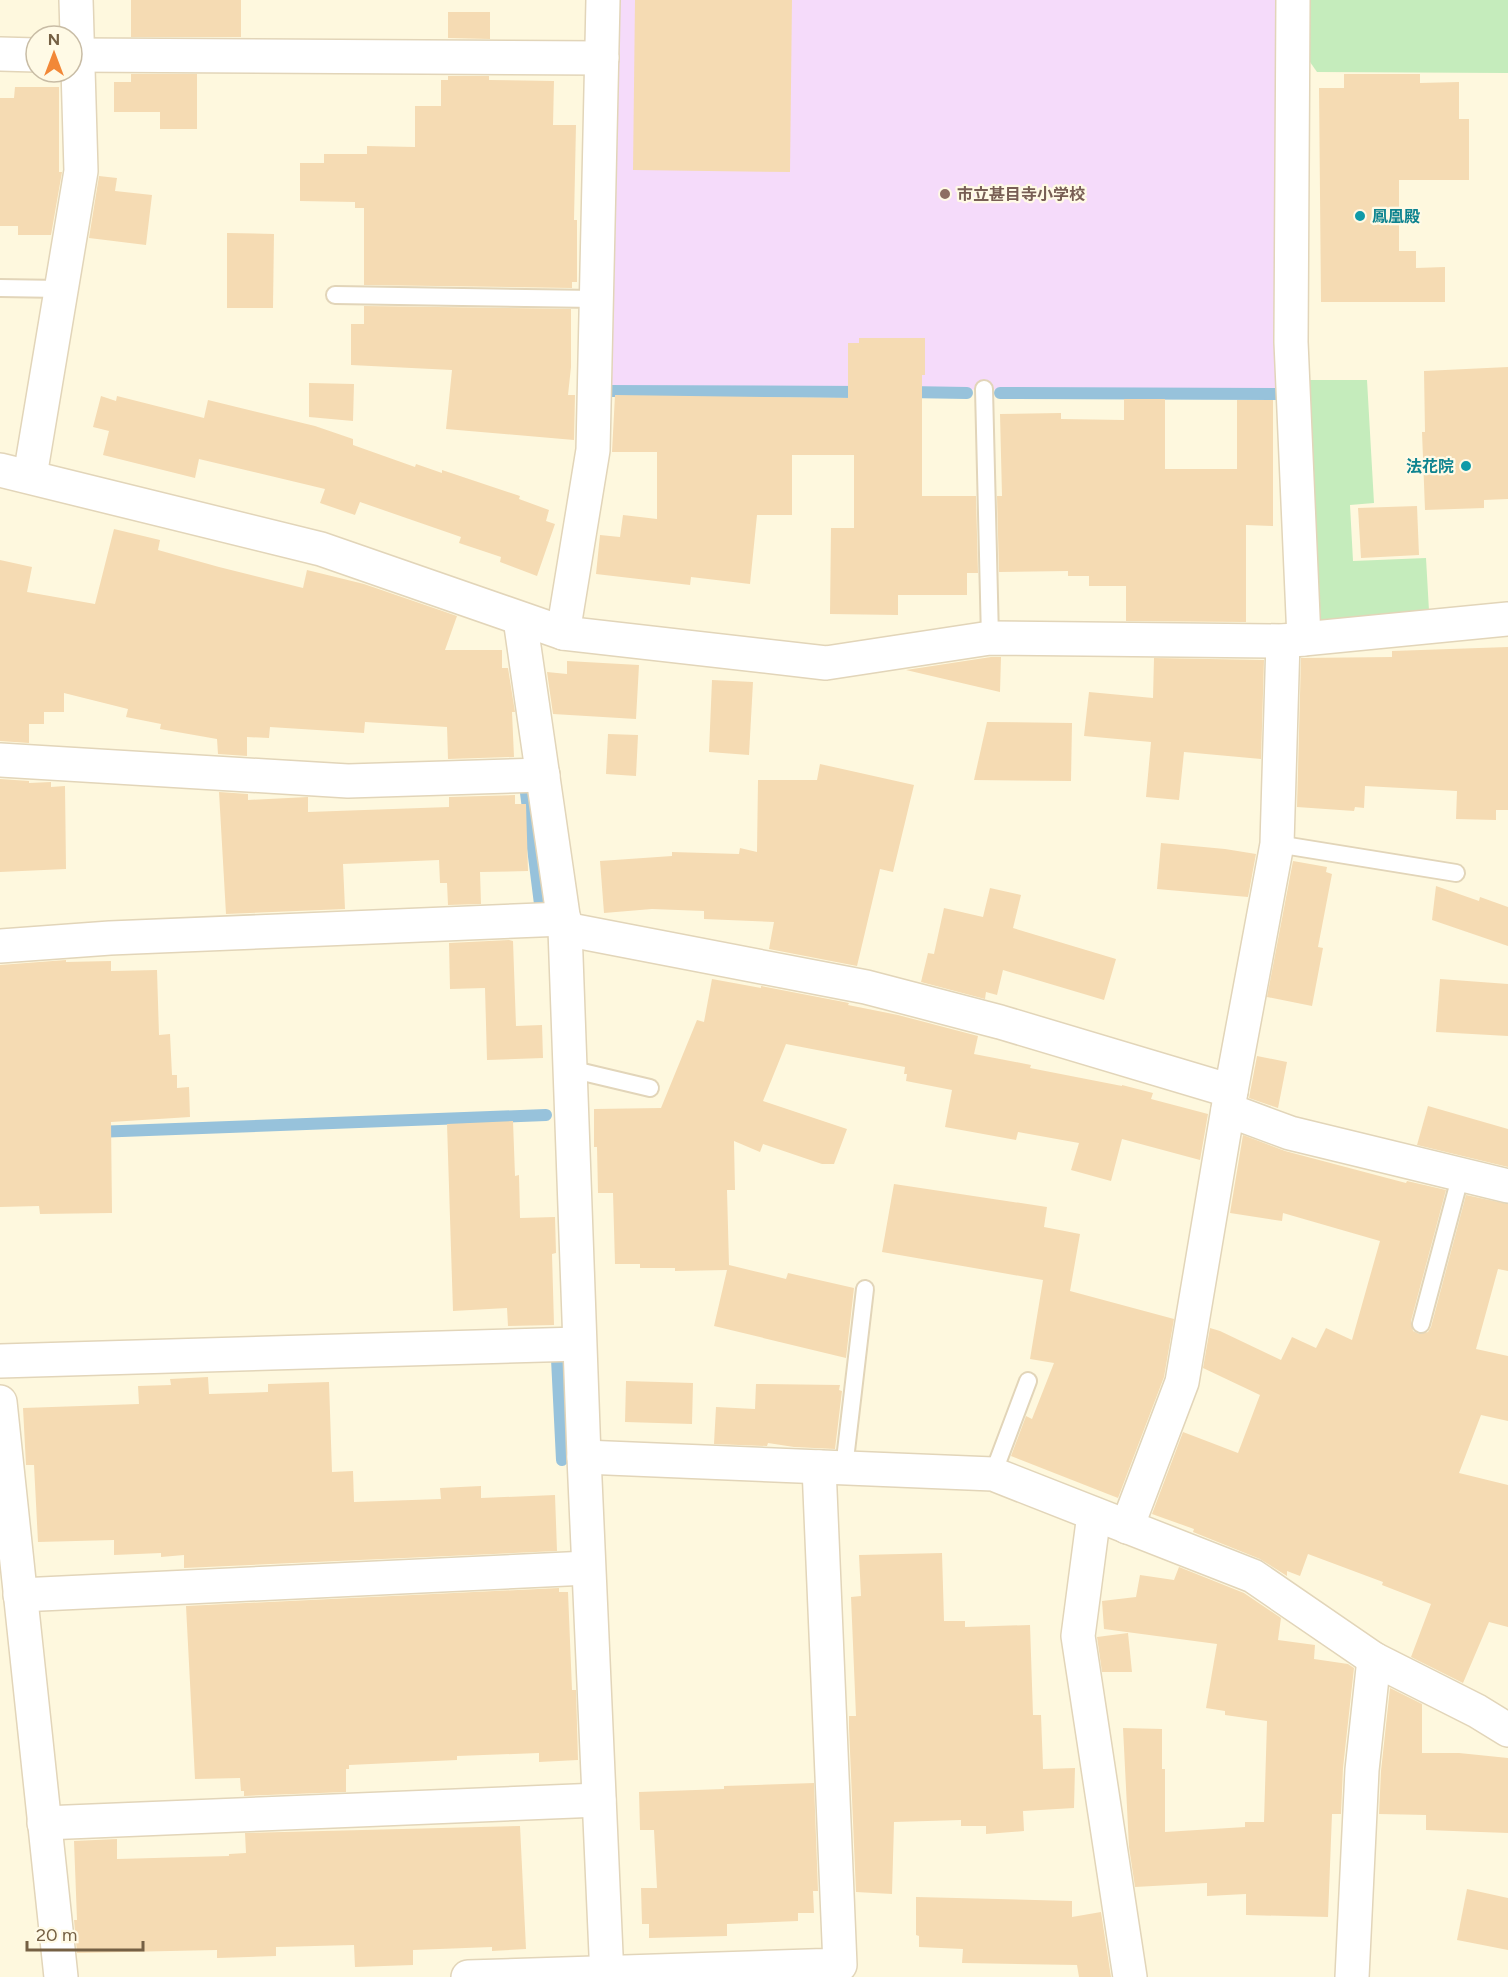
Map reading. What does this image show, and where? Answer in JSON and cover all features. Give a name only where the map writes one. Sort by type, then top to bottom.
[{"type":"street","points":[[76,0],[76,24]]},
{"type":"street","points":[[563,633],[593,450],[603,0]]},
{"type":"street","points":[[1128,1527],[1182,1382],[1277,844],[1294,640],[1291,342],[1293,0]]},
{"type":"street","points":[[0,54],[24,55]]},
{"type":"street","points":[[84,55],[602,58]]},
{"type":"street","points":[[76,84],[81,171],[61,289],[15,473],[321,549],[563,633],[826,663],[990,638],[1294,640],[1508,620]]},
{"type":"street","points":[[520,619],[564,924],[588,1568],[607,1974]]},
{"type":"street","points":[[0,760],[348,782],[543,775]]},
{"type":"street","points":[[0,946],[110,938],[564,924],[866,987],[1000,1022],[1230,1100],[1290,1133],[1508,1186]]},
{"type":"street","points":[[0,1361],[579,1344]]},
{"type":"street","points":[[0,1402],[61,1977]]},
{"type":"street","points":[[584,1457],[993,1474],[1253,1576],[1374,1659],[1477,1711],[1508,1730]]},
{"type":"street","points":[[468,1977],[840,1971],[831,1467]]},
{"type":"street","points":[[1094,1514],[1078,1636],[1130,1977]]},
{"type":"street","points":[[20,1595],[588,1568]]},
{"type":"street","points":[[1352,1977],[1362,1770],[1374,1659]]},
{"type":"street","points":[[44,1823],[599,1800]]},
{"type":"lane","points":[[0,288],[61,289]]},
{"type":"lane","points":[[335,295],[596,299]]},
{"type":"lane","points":[[984,389],[990,638]]},
{"type":"lane","points":[[1277,844],[1456,873]]},
{"type":"lane","points":[[570,1069],[650,1088]]},
{"type":"lane","points":[[1421,1324],[1461,1174]]},
{"type":"lane","points":[[831,1467],[865,1289]]},
{"type":"lane","points":[[993,1474],[1028,1381]]},
{"type":"shaded area","name":"市立甚目寺小学校","points":[[614,0],[1281,0],[1279,391],[607,388]]},
{"type":"green space","points":[[1310,0],[1508,0],[1508,73],[1317,72],[1310,62]]},
{"type":"green space","points":[[1303,380],[1367,380],[1374,503],[1350,505],[1353,561],[1426,558],[1429,611],[1321,622]]},
{"type":"building","points":[[131,0],[241,0],[241,37],[131,37]]},
{"type":"building","points":[[635,0],[792,0],[790,172],[633,170]]},
{"type":"building","points":[[448,12],[490,12],[490,39],[448,38]]},
{"type":"building","points":[[131,74],[197,74],[197,129],[160,129],[160,112],[114,112],[114,82],[131,82]]},
{"type":"building","name":"鳳凰殿","points":[[1344,74],[1420,74],[1420,83],[1459,82],[1459,119],[1469,119],[1469,180],[1399,180],[1399,251],[1416,251],[1416,268],[1445,267],[1445,302],[1321,302],[1319,88],[1344,88]]},
{"type":"building","points":[[448,76],[489,76],[489,80],[554,81],[553,125],[576,125],[574,220],[577,220],[577,282],[572,282],[572,288],[364,285],[364,208],[355,208],[355,202],[300,201],[300,163],[324,163],[324,154],[367,154],[367,146],[415,147],[415,106],[441,106],[441,80],[448,80]]},
{"type":"building","points":[[15,87],[59,87],[59,172],[62,172],[51,235],[18,235],[18,226],[0,226],[0,98],[14,98]]},
{"type":"building","points":[[99,176],[117,178],[115,191],[152,195],[146,245],[89,238]]},
{"type":"building","points":[[227,233],[274,234],[273,308],[227,308]]},
{"type":"building","points":[[364,306],[571,309],[571,367],[568,395],[575,395],[574,440],[446,429],[452,370],[351,365],[351,324],[364,324]]},
{"type":"building","points":[[859,338],[925,338],[925,375],[922,375],[922,496],[976,496],[978,573],[967,573],[967,595],[898,595],[898,615],[830,614],[831,528],[854,528],[854,455],[792,455],[792,515],[757,515],[750,584],[691,577],[690,585],[596,574],[600,535],[620,537],[623,515],[657,519],[657,452],[612,452],[615,395],[848,398],[848,343],[859,343]]},
{"type":"building","points":[[1508,367],[1508,499],[1484,500],[1484,508],[1425,510],[1422,432],[1425,432],[1424,371]]},
{"type":"building","points":[[309,383],[354,384],[353,421],[309,417]]},
{"type":"building","points":[[101,396],[116,401],[117,396],[204,418],[208,400],[315,426],[353,439],[353,445],[415,467],[416,464],[442,473],[442,470],[520,496],[519,499],[549,510],[546,521],[555,524],[537,576],[500,562],[501,557],[459,543],[461,537],[360,502],[355,515],[320,503],[325,489],[199,459],[195,478],[103,455],[109,431],[93,427]]},
{"type":"building","points":[[1124,399],[1165,399],[1165,469],[1237,469],[1237,400],[1273,400],[1273,526],[1246,525],[1246,622],[1126,621],[1126,586],[1089,586],[1089,576],[1068,576],[1068,571],[999,572],[997,496],[1002,496],[1000,414],[1061,413],[1061,419],[1124,420]]},
{"type":"building","points":[[1417,506],[1419,555],[1361,558],[1358,508]]},
{"type":"building","points":[[114,529],[160,540],[158,550],[219,567],[303,588],[307,570],[364,584],[457,616],[445,650],[502,650],[502,668],[508,668],[515,712],[512,712],[514,757],[448,759],[447,727],[365,722],[364,733],[270,727],[269,738],[247,737],[247,756],[218,754],[217,739],[160,729],[161,724],[126,717],[128,709],[64,693],[64,712],[44,712],[44,724],[29,724],[29,743],[0,741],[0,560],[32,567],[27,592],[95,604]]},
{"type":"building","points":[[1508,647],[1508,810],[1496,810],[1496,820],[1456,819],[1457,791],[1365,786],[1364,808],[1355,807],[1354,811],[1297,807],[1301,658],[1392,657],[1392,651]]},
{"type":"building","points":[[1001,657],[1000,692],[906,670]]},
{"type":"building","points":[[1154,658],[1264,660],[1261,759],[1184,752],[1179,800],[1146,797],[1151,742],[1084,736],[1089,692],[1153,698]]},
{"type":"building","points":[[567,661],[639,665],[636,719],[553,714],[547,672],[567,674]]},
{"type":"building","points":[[712,680],[753,682],[749,755],[709,752]]},
{"type":"building","points":[[987,722],[1072,723],[1071,781],[974,780]]},
{"type":"building","points":[[608,734],[638,735],[636,776],[606,774]]},
{"type":"building","points":[[820,764],[914,785],[893,872],[880,869],[857,966],[769,949],[774,922],[704,919],[704,911],[652,909],[604,913],[600,861],[672,856],[672,852],[739,854],[740,848],[757,852],[758,780],[817,780]]},
{"type":"building","points":[[0,779],[29,781],[29,783],[51,782],[51,787],[65,786],[66,869],[0,872]]},
{"type":"building","points":[[219,792],[248,794],[248,800],[308,797],[308,812],[449,807],[449,797],[515,795],[515,804],[526,804],[528,871],[480,872],[481,904],[448,905],[447,883],[440,883],[439,860],[343,864],[345,909],[226,914]]},
{"type":"building","points":[[1161,843],[1256,854],[1248,897],[1157,889]]},
{"type":"building","points":[[1293,861],[1327,867],[1326,872],[1332,874],[1318,947],[1323,948],[1312,1006],[1267,997]]},
{"type":"building","points":[[1436,886],[1479,901],[1480,897],[1508,907],[1508,946],[1432,920]]},
{"type":"building","points":[[990,888],[1021,895],[1013,928],[1116,959],[1104,1000],[1003,970],[997,995],[986,992],[985,999],[921,982],[928,953],[934,954],[944,908],[983,917]]},
{"type":"building","points":[[513,941],[516,1026],[542,1025],[543,1058],[487,1060],[485,988],[450,989],[449,943]]},
{"type":"building","points":[[66,960],[66,962],[111,961],[111,971],[157,970],[159,1035],[170,1034],[172,1075],[177,1075],[177,1088],[189,1087],[190,1117],[111,1122],[112,1213],[40,1214],[39,1206],[0,1207],[0,965]]},
{"type":"building","points":[[712,979],[849,1003],[848,1005],[898,1015],[978,1036],[974,1054],[1153,1093],[1151,1099],[1208,1114],[1200,1160],[1122,1139],[1111,1181],[1071,1170],[1079,1143],[1018,1132],[1016,1140],[945,1127],[952,1090],[906,1081],[905,1067],[786,1044],[763,1101],[847,1129],[834,1164],[822,1164],[763,1144],[760,1152],[734,1141],[735,1190],[727,1190],[729,1265],[786,1279],[788,1273],[854,1288],[846,1358],[714,1326],[727,1270],[675,1271],[675,1268],[640,1268],[640,1264],[615,1264],[613,1193],[598,1193],[597,1147],[594,1147],[594,1109],[661,1108],[697,1020],[704,1022]]},
{"type":"building","points":[[1440,979],[1508,984],[1508,1036],[1436,1032]]},
{"type":"building","points":[[1257,1056],[1287,1062],[1278,1108],[1249,1098]]},
{"type":"building","points":[[1428,1106],[1508,1129],[1508,1167],[1417,1145]]},
{"type":"building","points":[[513,1121],[515,1176],[519,1175],[520,1218],[555,1217],[556,1253],[552,1254],[554,1325],[508,1326],[507,1308],[453,1311],[447,1124]]},
{"type":"building","points":[[1243,1135],[1285,1151],[1406,1183],[1407,1181],[1446,1190],[1411,1321],[1413,1331],[1419,1334],[1428,1332],[1431,1327],[1466,1195],[1508,1204],[1508,1271],[1498,1269],[1476,1349],[1508,1356],[1508,1421],[1481,1415],[1459,1473],[1508,1485],[1508,1627],[1489,1622],[1463,1683],[1411,1657],[1431,1604],[1382,1585],[1383,1582],[1308,1554],[1300,1576],[1287,1571],[1287,1576],[1260,1559],[1193,1532],[1194,1529],[1152,1514],[1183,1432],[1238,1453],[1260,1395],[1203,1368],[1210,1328],[1281,1360],[1292,1337],[1316,1348],[1326,1328],[1352,1340],[1380,1241],[1283,1213],[1282,1221],[1230,1213]]},
{"type":"building","points":[[894,1184],[1047,1207],[1044,1227],[1080,1234],[1070,1291],[1174,1319],[1164,1377],[1118,1498],[1011,1456],[1026,1416],[1032,1419],[1054,1363],[1030,1359],[1043,1280],[882,1252]]},
{"type":"building","points":[[208,1377],[209,1394],[268,1392],[268,1384],[329,1382],[332,1472],[353,1471],[354,1502],[441,1499],[440,1488],[481,1486],[481,1498],[555,1495],[557,1551],[184,1568],[184,1555],[161,1557],[161,1553],[114,1555],[114,1540],[38,1542],[34,1465],[26,1465],[23,1408],[139,1404],[138,1386],[171,1385],[170,1379]]},
{"type":"building","points":[[626,1381],[693,1383],[692,1424],[625,1422]]},
{"type":"building","points":[[756,1384],[840,1385],[839,1390],[842,1391],[835,1449],[768,1443],[767,1446],[714,1444],[716,1407],[755,1409]]},
{"type":"building","points":[[942,1553],[944,1621],[965,1621],[965,1627],[1030,1625],[1033,1715],[1041,1715],[1043,1769],[1075,1768],[1074,1808],[1023,1811],[1024,1831],[986,1834],[986,1826],[961,1826],[961,1820],[894,1822],[892,1894],[856,1892],[849,1716],[856,1716],[851,1597],[861,1596],[859,1555]]},
{"type":"building","points":[[1179,1567],[1244,1593],[1281,1618],[1278,1640],[1315,1645],[1314,1659],[1348,1664],[1354,1668],[1343,1768],[1341,1814],[1332,1814],[1328,1917],[1246,1915],[1246,1894],[1207,1896],[1207,1883],[1135,1887],[1129,1847],[1123,1728],[1162,1729],[1162,1769],[1165,1769],[1165,1832],[1245,1827],[1245,1822],[1264,1822],[1267,1721],[1225,1715],[1225,1711],[1206,1708],[1217,1644],[1104,1629],[1102,1601],[1136,1597],[1140,1575],[1174,1580]]},
{"type":"building","points":[[559,1588],[559,1592],[568,1592],[572,1690],[576,1690],[578,1760],[539,1762],[539,1753],[457,1756],[457,1760],[349,1765],[349,1769],[346,1769],[346,1792],[244,1796],[244,1791],[241,1791],[240,1778],[195,1779],[186,1606]]},
{"type":"building","points":[[1128,1633],[1132,1672],[1102,1672],[1097,1637]]},
{"type":"building","points":[[1390,1688],[1422,1704],[1422,1753],[1459,1753],[1508,1758],[1508,1833],[1426,1830],[1426,1815],[1379,1814]]},
{"type":"building","points":[[814,1783],[818,1891],[813,1891],[814,1913],[798,1913],[798,1921],[727,1924],[727,1936],[649,1938],[649,1924],[642,1924],[641,1888],[657,1888],[654,1830],[640,1830],[639,1792]]},
{"type":"building","points":[[520,1826],[526,1949],[492,1951],[492,1947],[413,1950],[413,1965],[355,1967],[354,1945],[276,1947],[276,1956],[217,1958],[217,1950],[77,1953],[74,1920],[77,1920],[74,1841],[117,1839],[117,1859],[229,1856],[229,1854],[246,1853],[245,1833]]},
{"type":"building","points":[[1467,1889],[1508,1898],[1508,1950],[1457,1940]]},
{"type":"building","points":[[916,1897],[1072,1901],[1072,1917],[1101,1912],[1111,1977],[1079,1977],[1077,1965],[962,1963],[963,1949],[919,1947],[919,1936],[916,1935]]},
{"type":"waterway","points":[[605,391],[864,392]]},
{"type":"waterway","points":[[908,392],[967,393]]},
{"type":"waterway","points":[[1000,393],[1279,394]]},
{"type":"waterway","points":[[525,785],[540,904]]},
{"type":"waterway","points":[[95,1132],[546,1115]]},
{"type":"waterway","points":[[557,1359],[562,1460]]},
{"type":"place","name":"市立甚目寺小学校","points":[[945,194]]},
{"type":"place","name":"鳳凰殿","points":[[1360,216]]},
{"type":"place","name":"法花院","points":[[1466,466]]}]
